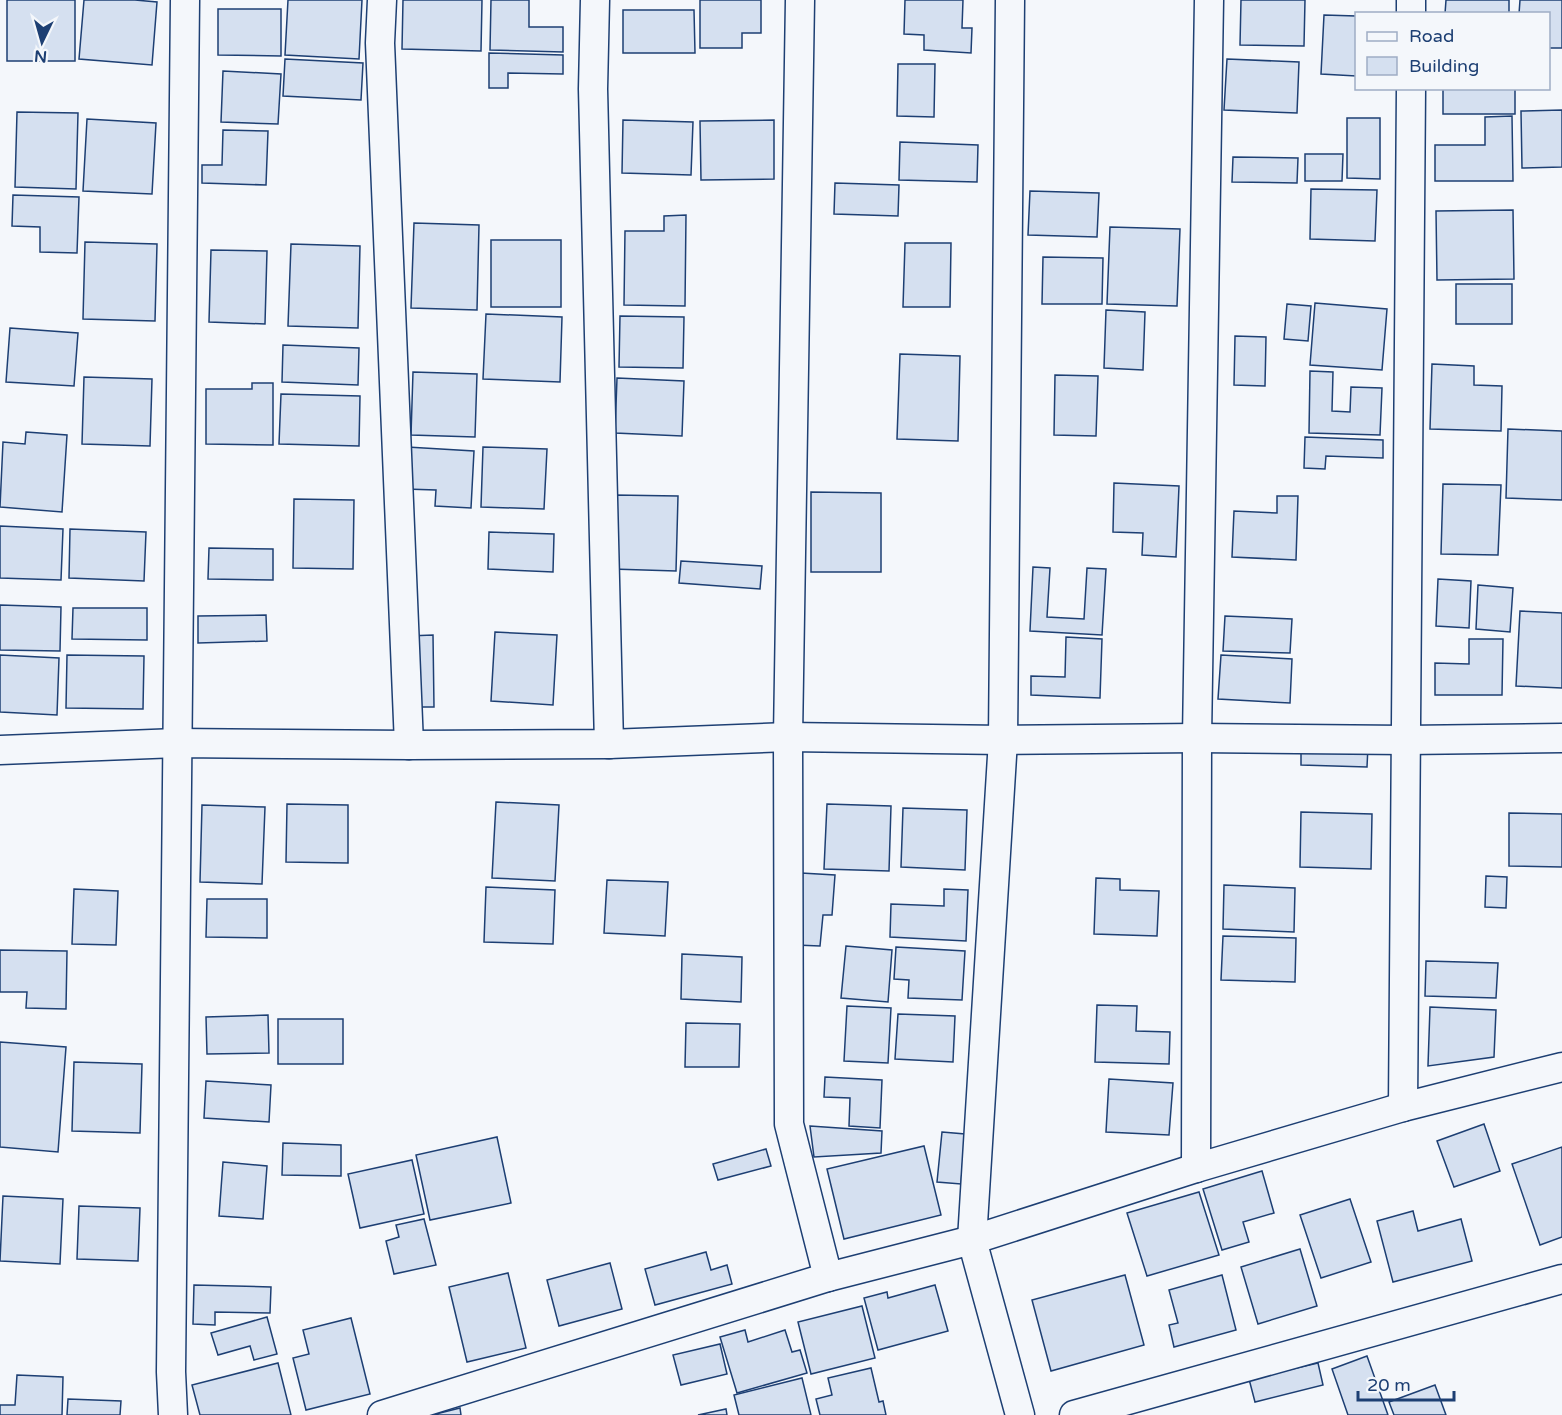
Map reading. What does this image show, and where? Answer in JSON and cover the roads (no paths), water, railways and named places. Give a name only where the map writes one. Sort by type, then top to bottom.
[{"type":"street","points":[[173,1415],[171,1372],[185,0]]},
{"type":"street","points":[[382,0],[380,43],[409,745]]},
{"type":"street","points":[[595,0],[593,89],[609,744]]},
{"type":"street","points":[[800,0],[788,737],[789,1124],[828,1276]]},
{"type":"street","points":[[1010,0],[1004,740],[972,1240],[1020,1415]]},
{"type":"street","points":[[1196,1168],[1197,738],[1209,0]]},
{"type":"street","points":[[1403,1107],[1411,90]]},
{"type":"street","points":[[0,750],[177,743],[609,744],[788,737],[1004,740],[1562,738]]},
{"type":"street","points":[[382,1415],[828,1276],[972,1240],[1196,1168],[1403,1107],[1562,1067]]},
{"type":"street","points":[[1074,1415],[1562,1279]]}]
